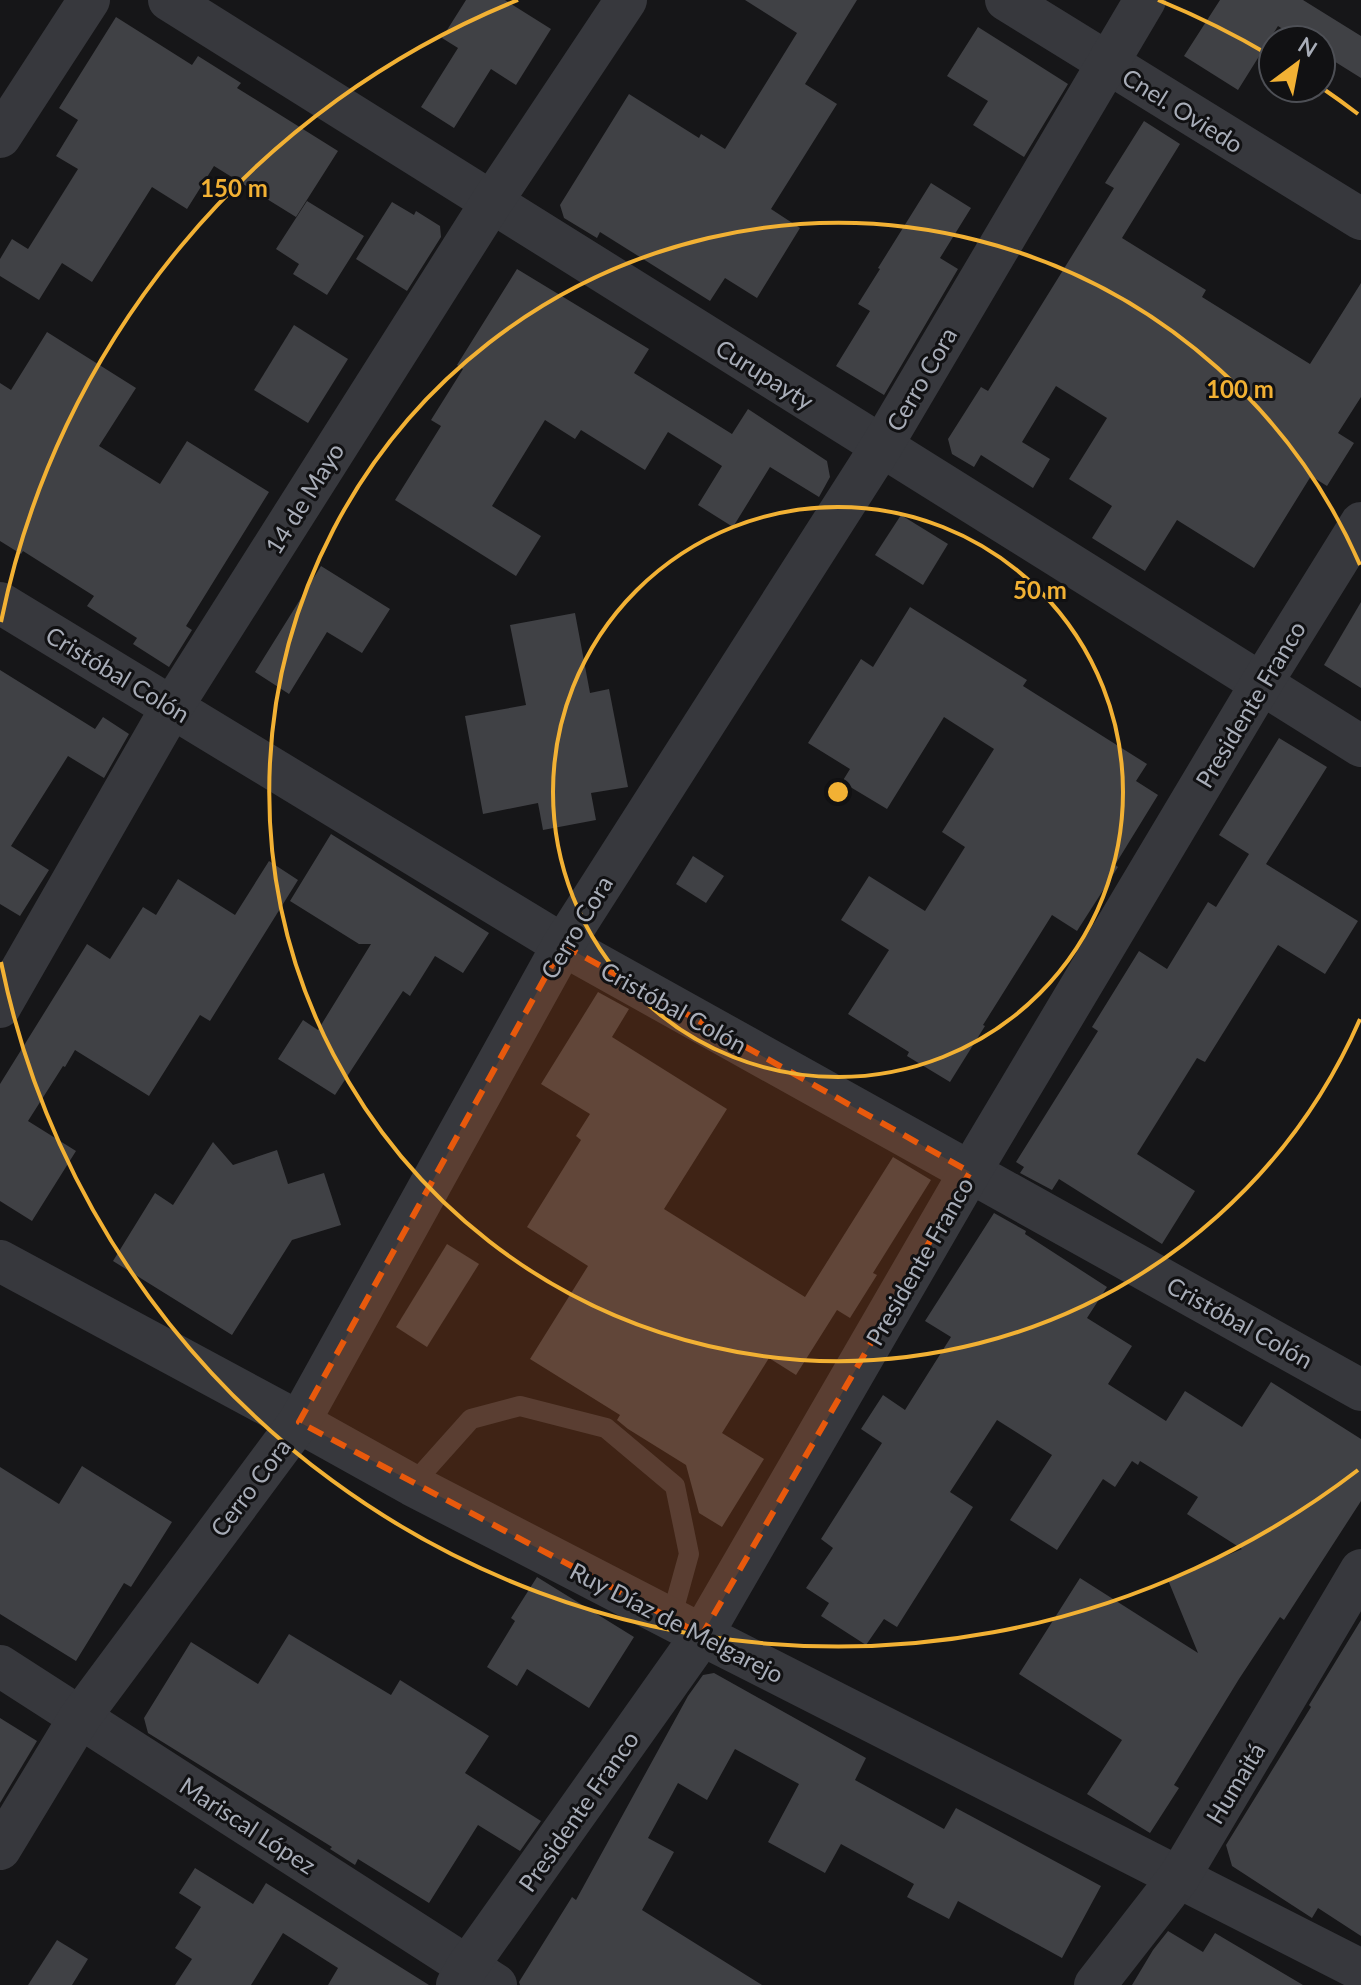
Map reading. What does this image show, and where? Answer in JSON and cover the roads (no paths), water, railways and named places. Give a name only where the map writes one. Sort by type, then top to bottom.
[{"type":"street","points":[[0,137],[89,0]]},
{"type":"street","name":"Curupayty","points":[[169,0],[1361,746]]},
{"type":"street","name":"14 de Mayo","points":[[0,1007],[172,707],[491,203],[626,0]]},
{"type":"street","name":"Cnel. Oviedo","points":[[1006,0],[1361,219]]},
{"type":"street","name":"Cerro Cora","points":[[0,1849],[80,1717],[299,1422],[563,945],[881,447],[1145,0]]},
{"type":"street","name":"Presidente Franco","points":[[473,1979],[686,1627],[970,1172],[1261,684],[1361,523]]},
{"type":"street","name":"Cristóbal Colón","points":[[0,603],[563,945],[1361,1390]]},
{"type":"street","name":"Ruy Díaz de Melgarejo","points":[[0,1261],[412,1485],[1361,1970]]},
{"type":"street","name":"Humaitá","points":[[1095,1985],[1179,1877],[1361,1570]]},
{"type":"street","name":"Mariscal López","points":[[0,1666],[473,1979]]},
{"type":"lane","points":[[412,1485],[471,1419],[520,1406],[606,1428],[675,1486],[689,1554],[686,1627]]}]
